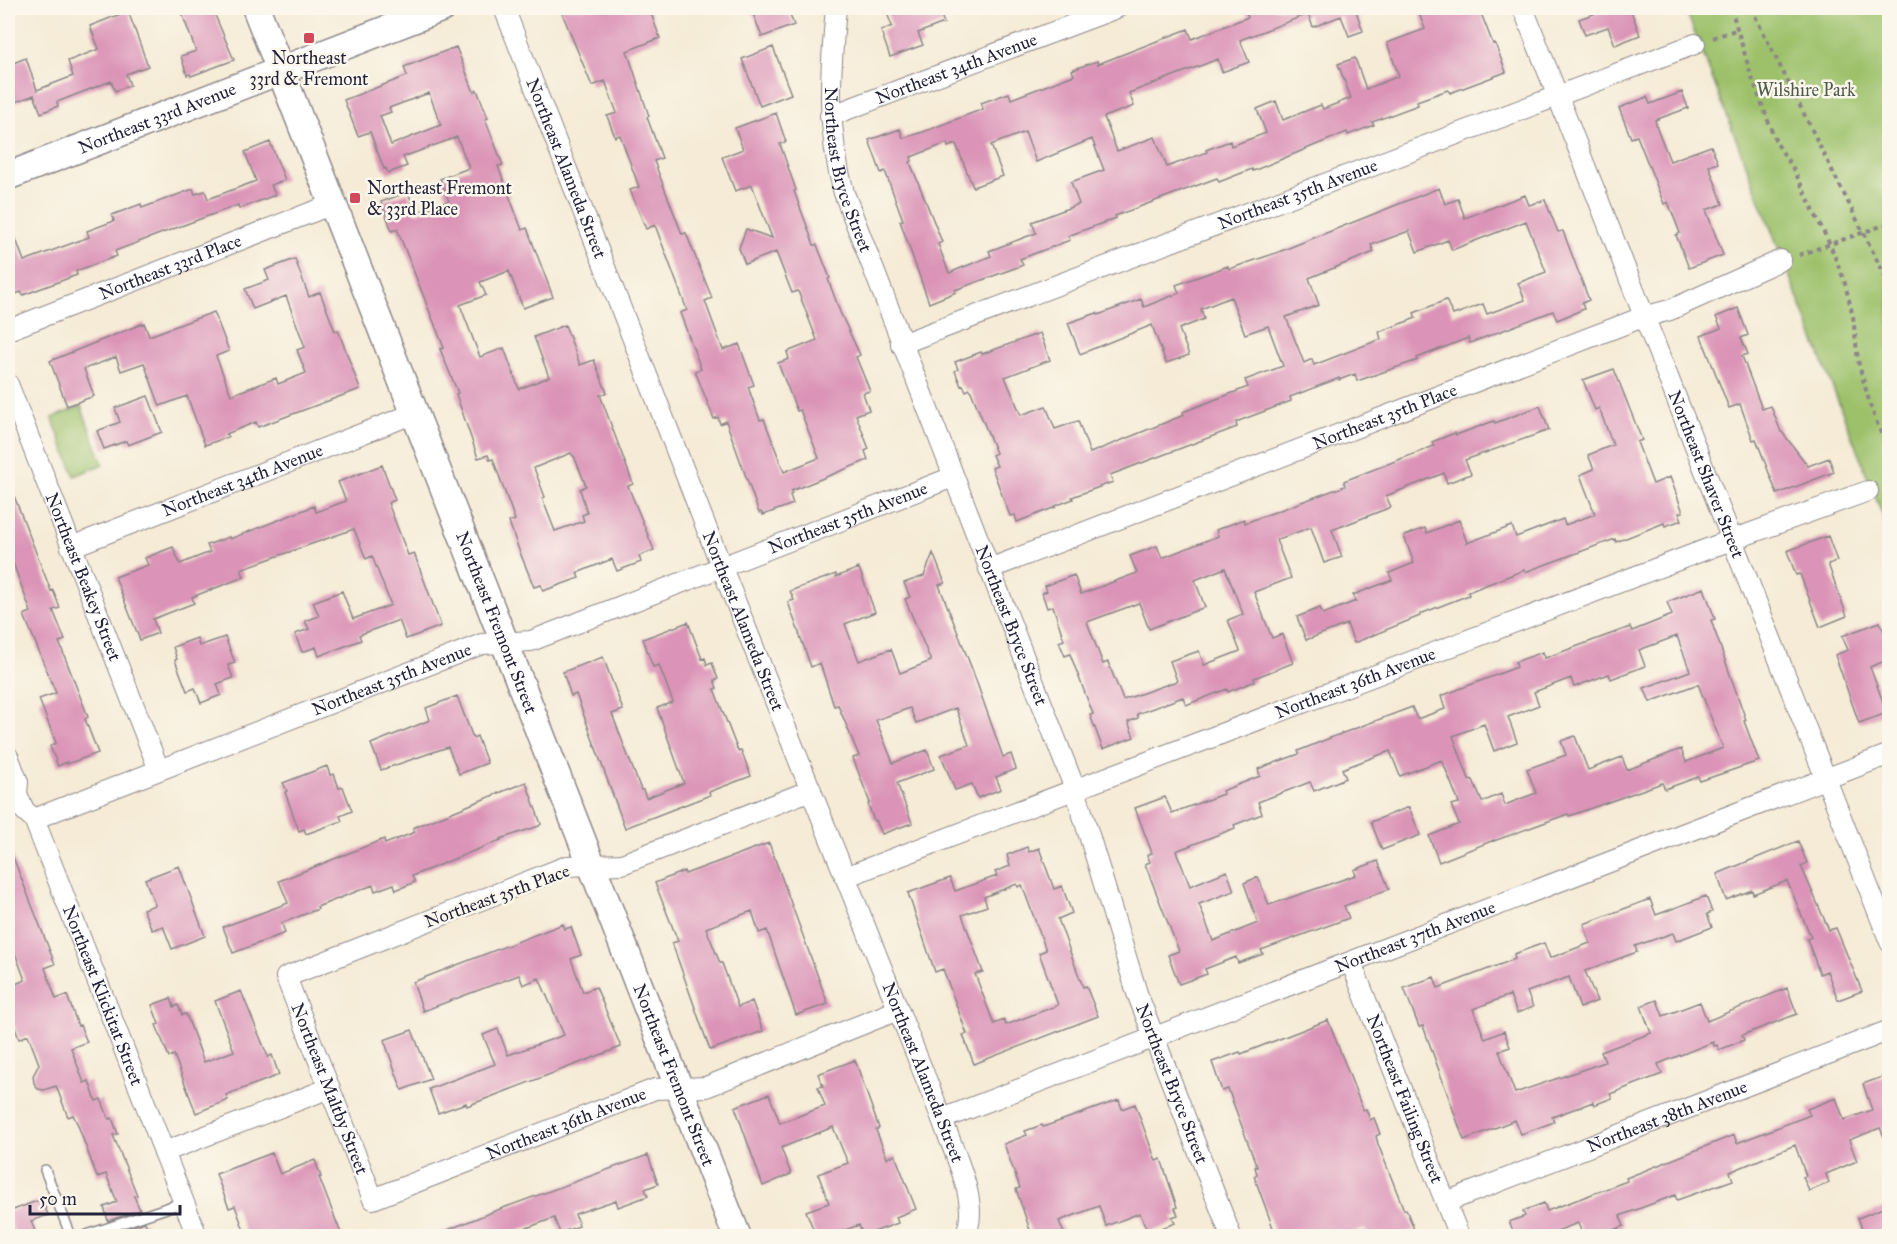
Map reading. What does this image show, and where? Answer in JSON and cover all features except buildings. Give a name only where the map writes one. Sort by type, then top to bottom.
[{"type":"main road","name":"Northeast Fremont Street","points":[[256,8],[737,1236]]},
{"type":"main road","name":"Northeast 33rd Avenue","points":[[8,176],[442,8]]},
{"type":"street","name":"Northeast Alameda Street","points":[[504,8],[722,568],[942,1119],[967,1190],[971,1209],[968,1234]]},
{"type":"street","name":"Northeast Bryce Street","points":[[836,8],[831,62],[830,116],[837,168],[844,193],[1075,789],[1137,993],[1231,1236]]},
{"type":"street","name":"Northeast 34th Avenue","points":[[830,116],[1117,8]]},
{"type":"street","name":"Northeast Shaver Street","points":[[1523,8],[1890,942]]},
{"type":"street","name":"Northeast 35th Avenue","points":[[901,344],[1695,44]]},
{"type":"street","name":"Northeast 33rd Place","points":[[8,330],[333,204]]},
{"type":"street","name":"Northeast 35th Place","points":[[989,568],[1643,317],[1670,310],[1781,260]]},
{"type":"street","name":"Northeast Beakey Street","points":[[8,384],[159,770]]},
{"type":"street","name":"Northeast 34th Avenue","points":[[71,547],[415,413]]},
{"type":"street","name":"Northeast 35th Avenue","points":[[34,819],[482,644],[531,641],[953,477]]},
{"type":"street","name":"Northeast 36th Avenue","points":[[845,877],[1868,490]]},
{"type":"street","name":"Northeast 37th Avenue","points":[[942,1119],[1890,754]]},
{"type":"street","name":"Northeast Klickitat Street","points":[[8,756],[18,782],[17,794],[24,810],[34,819],[197,1236]]},
{"type":"street","name":"Northeast 35th Place","points":[[286,977],[567,866],[622,864],[811,790]]},
{"type":"street","name":"Northeast Failing Street","points":[[1351,962],[1459,1236]]},
{"type":"street","name":"Northeast Maltby Street","points":[[286,977],[373,1198]]},
{"type":"street","name":"Northeast 36th Avenue","points":[[373,1198],[655,1089],[706,1088],[898,1010]]},
{"type":"street","name":"Northeast 38th Avenue","points":[[1446,1202],[1890,1030]]},
{"type":"street","points":[[164,1152],[330,1088]]},
{"type":"lane","points":[[45,1170],[71,1236]]},
{"type":"lane","points":[[84,1236],[184,1202]]},
{"type":"path","points":[[1731,8],[1751,75],[1776,142],[1794,170],[1844,280],[1853,316],[1858,361],[1871,408],[1890,456]]},
{"type":"path","points":[[1750,8],[1890,286]]},
{"type":"path","points":[[1695,44],[1738,29]]},
{"type":"path","points":[[1781,260],[1890,223]]},
{"type":"green space","name":"Wilshire Park","points":[[1685,8],[1889,8],[1889,532]]},
{"type":"green space","points":[[81,406],[103,464],[75,476],[52,418]]},
{"type":"place","name":"Northeast 33rd & Fremont","points":[[309,38]]},
{"type":"place","name":"Northeast Fremont & 33rd Place","points":[[355,198]]}]
